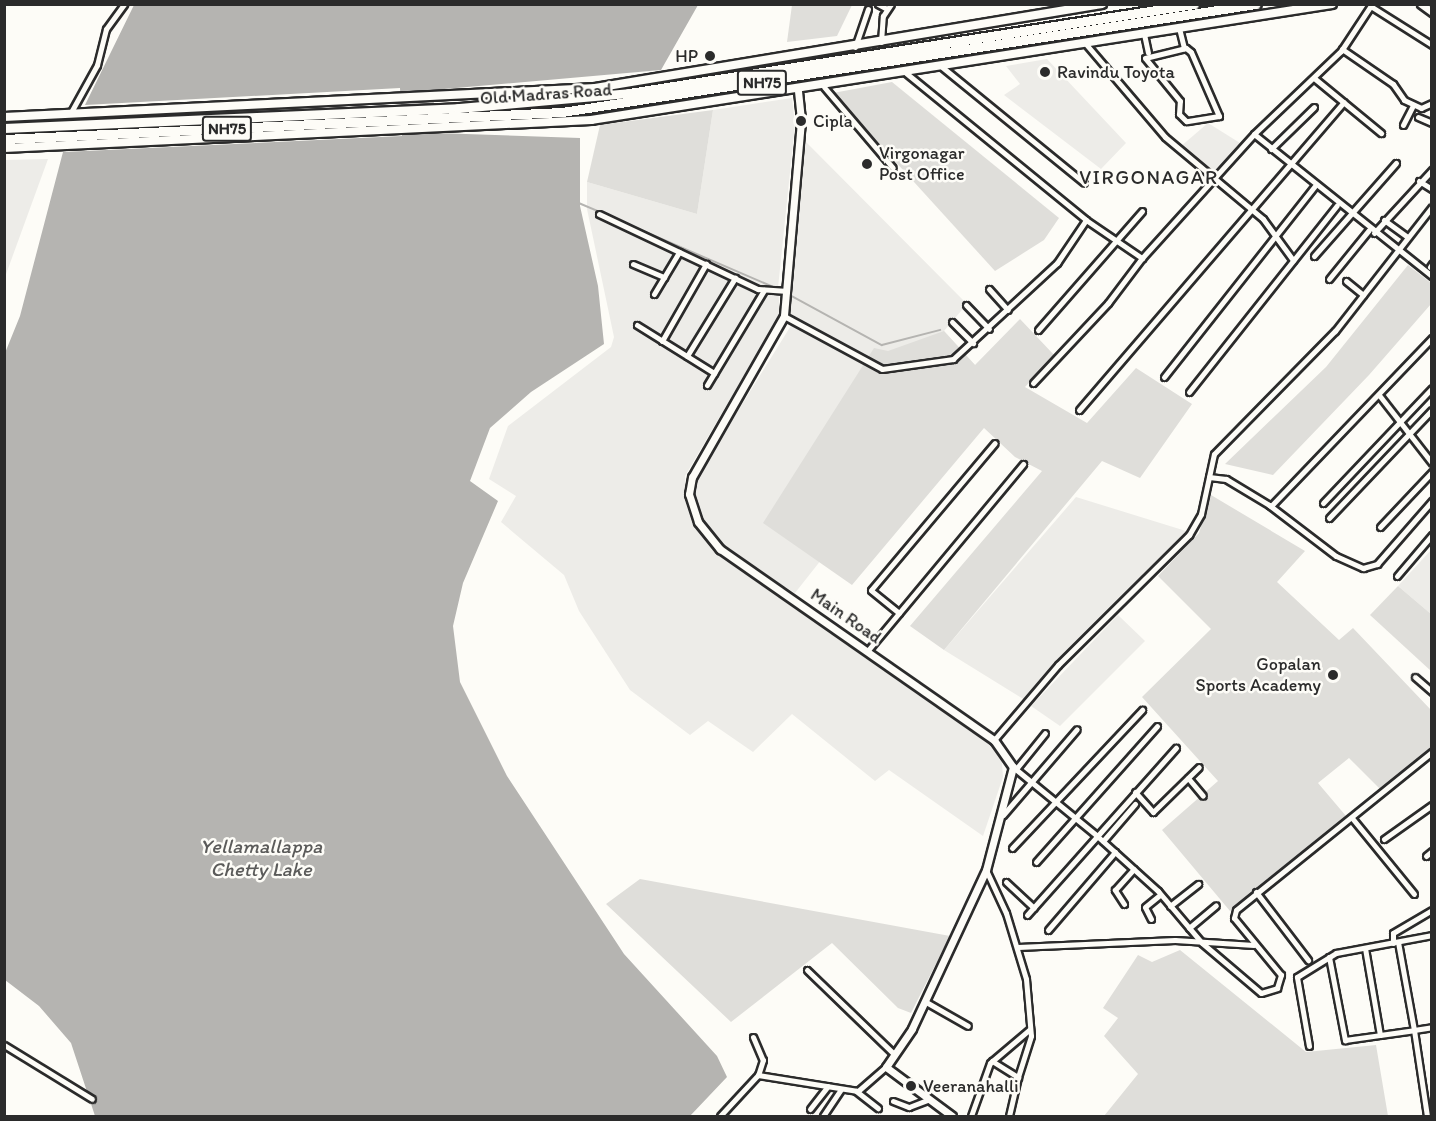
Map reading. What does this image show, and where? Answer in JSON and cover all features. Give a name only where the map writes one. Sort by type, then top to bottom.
[{"type":"highway","name":"NH75","points":[[1083,27],[1194,4]]},
{"type":"highway","name":"NH75","points":[[948,44],[1256,4]]},
{"type":"highway","name":"Old Madras Road","points":[[438,113],[636,104],[1083,27]]},
{"type":"highway","points":[[946,32],[948,44]]},
{"type":"highway","name":"Old Madras Road","points":[[4,139],[123,138],[397,120],[438,113],[629,93],[948,44]]},
{"type":"highway","name":"Old Madras Road","points":[[4,128],[58,124],[397,120]]},
{"type":"main road","points":[[4,117],[437,98],[595,88],[946,32],[1102,4]]},
{"type":"main road","points":[[397,120],[439,128],[591,120],[824,87],[1332,4]]},
{"type":"main road","points":[[4,148],[123,138]]},
{"type":"street","points":[[70,114],[97,65],[106,30],[124,4]]},
{"type":"street","points":[[878,4],[889,7],[881,42]]},
{"type":"street","points":[[1421,4],[1431,12]]},
{"type":"street","points":[[1033,383],[1108,303],[1142,258],[1254,134],[1342,49],[1372,6],[1431,45]]},
{"type":"street","points":[[855,47],[868,9]]},
{"type":"street","points":[[1179,28],[1184,48]]},
{"type":"street","points":[[1144,34],[1148,53],[1146,61],[1180,101],[1179,114],[1186,121],[1219,116],[1191,52],[1184,48],[1148,53]]},
{"type":"street","points":[[1085,43],[1164,137],[1251,208],[1276,234],[1293,260]]},
{"type":"street","points":[[1342,49],[1413,105],[1424,108],[1431,103]]},
{"type":"street","points":[[942,67],[1084,183]]},
{"type":"street","points":[[906,73],[1086,220],[1142,258]]},
{"type":"street","points":[[1314,78],[1381,133]]},
{"type":"street","points":[[824,87],[893,168]]},
{"type":"street","name":"Main Road","points":[[798,91],[801,121],[784,291],[784,316],[692,477],[689,494],[698,522],[720,549],[869,649],[994,740],[1014,768]]},
{"type":"street","points":[[1079,410],[1287,164],[1344,102]]},
{"type":"street","points":[[1403,125],[1413,105]]},
{"type":"street","points":[[1271,149],[1314,107]]},
{"type":"street","points":[[1418,117],[1431,123]]},
{"type":"street","points":[[1254,134],[1337,205],[1431,276]]},
{"type":"street","points":[[1314,256],[1396,163]]},
{"type":"street","points":[[1329,279],[1431,170]]},
{"type":"street","points":[[1419,181],[1431,189]]},
{"type":"street","points":[[1164,377],[1315,186]]},
{"type":"street","points":[[1189,392],[1337,205]]},
{"type":"street","points":[[994,740],[1058,665],[1189,535],[1201,514],[1214,454],[1301,370],[1364,295],[1431,207]]},
{"type":"street","points":[[1038,330],[1142,211]]},
{"type":"street","points":[[599,214],[735,278],[764,290],[784,291]]},
{"type":"street","points":[[784,316],[882,369],[953,359],[989,329],[1057,263],[1086,220]]},
{"type":"street","points":[[1384,220],[1407,237]]},
{"type":"street","points":[[654,294],[679,252]]},
{"type":"street","points":[[633,264],[664,277]]},
{"type":"street","points":[[662,340],[706,264]]},
{"type":"street","points":[[687,356],[735,278]]},
{"type":"street","points":[[1346,281],[1364,295]]},
{"type":"street","points":[[989,289],[1008,310]]},
{"type":"street","points":[[707,385],[764,290]]},
{"type":"street","points":[[966,304],[989,329]]},
{"type":"street","points":[[952,322],[973,343]]},
{"type":"street","points":[[637,326],[714,373]]},
{"type":"street","points":[[1268,504],[1379,395],[1431,338]]},
{"type":"street","points":[[1323,503],[1431,388]]},
{"type":"street","points":[[1379,395],[1431,463]]},
{"type":"street","points":[[1329,518],[1431,410]]},
{"type":"street","points":[[899,613],[871,590],[995,443]]},
{"type":"street","points":[[869,649],[1023,464]]},
{"type":"street","points":[[1380,527],[1431,472]]},
{"type":"street","points":[[1209,477],[1226,480],[1268,504],[1330,552],[1363,568],[1377,564],[1431,501]]},
{"type":"street","points":[[1397,576],[1431,535]]},
{"type":"street","points":[[1415,677],[1431,692]]},
{"type":"street","points":[[1012,848],[1053,800],[1142,710]]},
{"type":"street","points":[[1036,862],[1157,726]]},
{"type":"street","points":[[1003,815],[1077,729]]},
{"type":"street","points":[[856,1091],[886,1067],[926,1002],[986,870],[1003,815],[1014,768],[1045,733]]},
{"type":"street","points":[[1027,915],[1176,748]]},
{"type":"street","points":[[1014,768],[1134,869],[1160,894],[1202,942],[1249,986],[1266,993],[1277,988],[1281,975],[1255,945],[1234,914],[1256,892],[1352,818],[1431,752]]},
{"type":"street","points":[[1135,792],[1154,812],[1199,767]]},
{"type":"street","points":[[1188,778],[1203,795]]},
{"type":"street","points":[[1102,841],[1135,804]]},
{"type":"street","points":[[1384,839],[1431,805]]},
{"type":"street","points":[[1352,818],[1414,894]]},
{"type":"street","points":[[1426,856],[1431,851]]},
{"type":"street","points":[[1048,930],[1115,852]]},
{"type":"street","points":[[1124,903],[1115,890],[1134,869]]},
{"type":"street","points":[[986,870],[1018,947],[1030,1029],[1011,1116]]},
{"type":"street","points":[[1006,882],[1034,908]]},
{"type":"street","points":[[1170,906],[1198,884]]},
{"type":"street","points":[[1256,892],[1308,960]]},
{"type":"street","points":[[1151,919],[1145,908],[1160,894]]},
{"type":"street","points":[[1189,928],[1216,905]]},
{"type":"street","points":[[1427,1116],[1414,1030],[1393,933],[1431,910]]},
{"type":"street","points":[[1309,1046],[1297,977],[1329,957],[1431,935]]},
{"type":"street","points":[[1018,947],[1202,942],[1255,945]]},
{"type":"street","points":[[1365,948],[1380,1035]]},
{"type":"street","points":[[1329,957],[1345,1040],[1431,1027]]},
{"type":"street","points":[[807,970],[893,1053]]},
{"type":"street","points":[[926,1002],[968,1026]]},
{"type":"street","points":[[971,1116],[992,1061],[1030,1029]]},
{"type":"street","points":[[720,1116],[758,1075],[763,1060],[753,1037]]},
{"type":"street","points":[[4,1045],[92,1099]]},
{"type":"street","points":[[992,1061],[1018,1077]]},
{"type":"street","points":[[886,1067],[952,1116]]},
{"type":"street","points":[[758,1075],[856,1091],[878,1108]]},
{"type":"street","points":[[810,1109],[828,1086]]},
{"type":"street","points":[[825,1116],[842,1089]]},
{"type":"street","points":[[893,1101],[909,1107],[930,1099]]},
{"type":"shaded area","points":[[792,5],[852,5],[837,36],[787,42]]},
{"type":"shaded area","points":[[1047,59],[1126,143],[1101,169],[1004,95],[1020,84],[1006,66]]},
{"type":"shaded area","points":[[892,82],[1059,218],[1044,240],[995,271],[833,93]]},
{"type":"shaded area","points":[[792,98],[795,124],[778,288],[780,314],[685,476],[686,494],[694,522],[718,552],[1001,750],[1003,777],[983,836],[889,770],[875,781],[792,714],[753,752],[708,721],[690,735],[630,690],[579,611],[564,575],[501,522],[516,496],[489,479],[508,426],[611,347],[614,337],[587,209],[587,182],[697,214],[713,110]]},
{"type":"shaded area","points":[[713,110],[697,214],[587,182],[600,125]]},
{"type":"shaded area","points":[[1208,123],[1240,143],[1212,175],[1180,147]]},
{"type":"shaded area","points":[[805,141],[967,304],[944,331],[975,365],[795,593],[720,546],[701,519],[695,491],[698,475],[792,324],[788,290]]},
{"type":"shaded area","points":[[48,159],[5,277],[5,160]]},
{"type":"shaded area","points":[[1408,265],[1431,283],[1431,304],[1369,375],[1273,475],[1225,464],[1326,367]]},
{"type":"shaded area","points":[[1020,319],[1055,356],[1025,387],[1087,423],[1136,368],[1192,404],[1140,478],[1102,461],[944,650],[910,626],[1042,471],[1015,457],[984,428],[852,585],[763,523],[874,348],[888,351],[944,331],[975,365]]},
{"type":"shaded area","points":[[1211,495],[1305,551],[1277,582],[1339,640],[1353,628],[1431,710],[1431,747],[1381,790],[1349,758],[1318,783],[1346,816],[1230,911],[1162,830],[1218,781],[1142,697],[1211,629],[1158,576],[1199,533]]},
{"type":"shaded area","points":[[1076,497],[1186,531],[1025,700],[944,650]]},
{"type":"shaded area","points":[[1431,550],[1431,614],[1398,586]]},
{"type":"shaded area","points":[[1398,586],[1431,614],[1431,671],[1370,615]]},
{"type":"shaded area","points":[[1118,615],[1145,641],[1060,726],[1031,706]]},
{"type":"shaded area","points":[[640,879],[950,936],[911,1013],[898,1008],[832,943],[731,1022],[606,904]]},
{"type":"shaded area","points":[[1180,950],[1306,1052],[1376,1045],[1388,1116],[1104,1116],[1138,1074],[1104,1036],[1118,1018],[1103,1008],[1138,955],[1152,962]]},
{"type":"water","name":"Yellamallappa Chetty Lake","points":[[134,5],[698,5],[661,70],[433,90],[436,133],[580,138],[580,206],[598,286],[604,344],[531,392],[490,428],[470,481],[498,501],[463,583],[453,626],[460,682],[507,776],[624,954],[717,1056],[727,1077],[690,1116],[95,1116],[71,1043],[39,1006],[5,980],[5,353],[20,316],[63,152],[402,136],[400,88],[85,105]]},
{"type":"waterway","points":[[579,203],[600,212]]},
{"type":"waterway","points":[[618,220],[776,288]]},
{"type":"waterway","points":[[788,294],[882,345],[940,330]]},
{"type":"place","name":"HP","points":[[710,56]]},
{"type":"place","name":"Ravindu Toyota","points":[[1045,72]]},
{"type":"place","name":"Cipla","points":[[801,121]]},
{"type":"place","name":"Virgonagar Post Office","points":[[867,164]]},
{"type":"place","name":"Gopalan Sports Academy","points":[[1333,675]]},
{"type":"place","name":"Veeranahalli","points":[[911,1086]]},
{"type":"district","name":"VIRGONAGAR","points":[[1149,177]]}]
